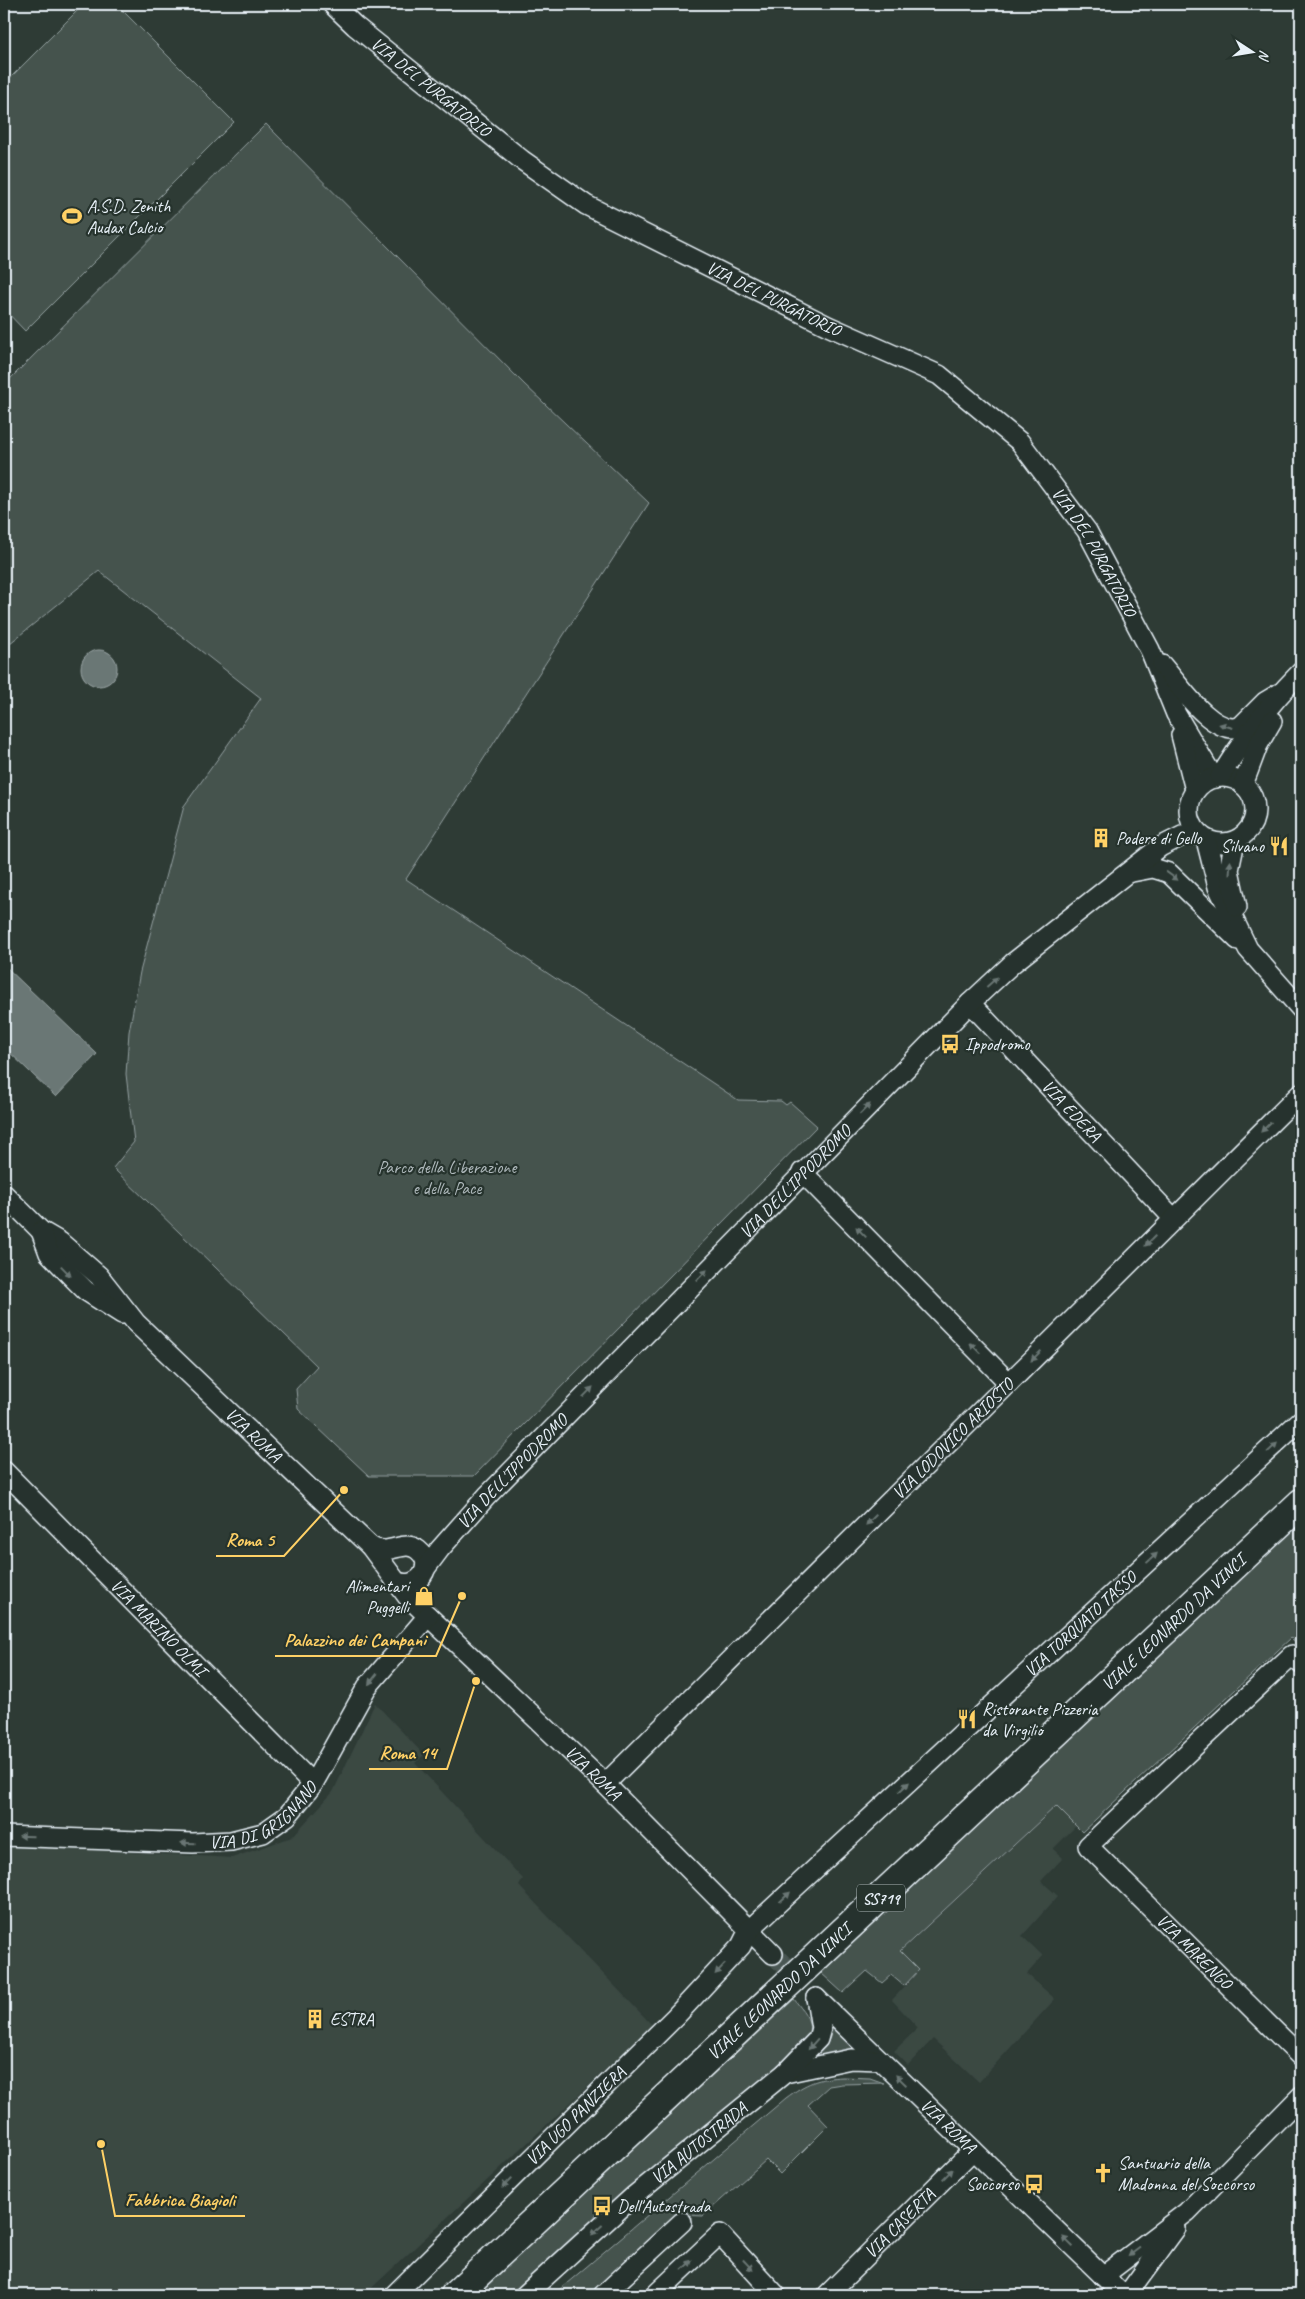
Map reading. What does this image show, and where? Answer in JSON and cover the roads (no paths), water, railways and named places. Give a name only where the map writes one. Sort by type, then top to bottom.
[{"type":"highway","name":"VIALE LEONARDO DA VINCI","points":[[458,2294],[1301,1503]]},
{"type":"street","name":"VIA DEL PURGATORIO","points":[[332,4],[355,26],[522,160],[586,205],[828,326],[939,375],[1020,442],[1086,531],[1150,650]]},
{"type":"street","points":[[1150,650],[1203,713],[1224,727],[1236,728],[1241,726],[1265,702],[1280,693]]},
{"type":"street","points":[[1150,650],[1176,714],[1195,790]]},
{"type":"street","points":[[1217,778],[1280,693],[1301,672]]},
{"type":"street","points":[[1243,785],[1264,733],[1301,684]]},
{"type":"street","points":[[1176,714],[1217,778]]},
{"type":"street","points":[[1217,778],[1228,778],[1243,785],[1254,801],[1255,810],[1250,829],[1236,841],[1230,860],[1229,879],[1248,949],[1218,887],[1202,837],[1189,818],[1191,799],[1195,790],[1207,781],[1217,778]]},
{"type":"street","name":"VIA DELL'IPPODROMO","points":[[425,1569],[440,1549],[487,1496],[970,1002],[1013,963],[1166,843],[1182,836],[1202,837]]},
{"type":"street","points":[[1202,837],[1215,843],[1236,841]]},
{"type":"street","points":[[1127,874],[1153,868],[1169,873],[1248,949],[1294,989],[1301,1009]]},
{"type":"street","name":"VIA EDERA","points":[[970,1002],[1173,1218]]},
{"type":"street","name":"VIA LODOVICO ARIOSTO","points":[[605,1784],[1301,1093]]},
{"type":"street","points":[[802,1172],[1009,1383]]},
{"type":"street","name":"VIA ROMA","points":[[4,1194],[42,1231],[49,1253],[86,1291],[136,1323],[370,1546],[428,1616],[605,1784],[773,1954]]},
{"type":"street","name":"VIA TORQUATO TASSO","points":[[749,1930],[1301,1420]]},
{"type":"street","name":"VIA MARINO OLMI","points":[[4,1471],[313,1784]]},
{"type":"street","points":[[370,1546],[380,1550],[406,1546],[416,1549],[424,1558],[425,1569],[420,1579],[400,1583],[388,1561],[395,1549]]},
{"type":"street","name":"VIA DI GRIGNANO","points":[[4,1836],[193,1844],[231,1841],[263,1834],[288,1816],[313,1784],[367,1687],[428,1616]]},
{"type":"street","name":"VIA MARENGO","points":[[1297,1659],[1088,1846],[1301,2058]]},
{"type":"street","name":"VIA UGO PANZIERA","points":[[394,2295],[675,2017],[741,1946],[749,1930]]},
{"type":"street","name":"VIA ROMA","points":[[816,1998],[1123,2295]]},
{"type":"street","name":"VIA AUTOSTRADA","points":[[525,2295],[635,2196],[785,2072],[818,2039],[821,2028],[816,1998]]},
{"type":"street","name":"VIA AUTOSTRADA","points":[[785,2072],[851,2059],[880,2060]]},
{"type":"street","points":[[1103,2276],[1187,2212],[1301,2096]]},
{"type":"street","name":"VIA CASERTA","points":[[827,2295],[973,2150]]},
{"type":"street","points":[[1127,2295],[1187,2212]]},
{"type":"street","points":[[604,2295],[682,2222]]},
{"type":"street","points":[[655,2295],[720,2234],[776,2295]]},
{"type":"tunnel","points":[[773,1954],[816,1998]]},
{"type":"place","name":"A.S.D. Zenith Audax Calcio","points":[[72,216]]},
{"type":"place","name":"Podere di Gello","points":[[1101,838]]},
{"type":"place","name":"Silvano","points":[[1279,846]]},
{"type":"place","name":"Ippodromo","points":[[950,1044]]},
{"type":"place","name":"Roma 5","points":[[344,1490]]},
{"type":"place","name":"Alimentari Puggelli","points":[[424,1596]]},
{"type":"place","name":"Palazzino dei Campani","points":[[462,1596]]},
{"type":"place","name":"Roma 14","points":[[476,1681]]},
{"type":"place","name":"Ristorante Pizzeria da Virgilio","points":[[967,1719]]},
{"type":"place","name":"ESTRA","points":[[315,2019]]},
{"type":"place","name":"Fabbrica Biagioli","points":[[101,2144]]},
{"type":"place","name":"Santuario della Madonna del Soccorso","points":[[1103,2173]]},
{"type":"place","name":"Soccorso","points":[[1034,2184]]},
{"type":"place","name":"Dell'Autostrada","points":[[602,2206]]},
{"type":"park label","name":"Parco della Liberazione e della Pace","points":[[447,1177]]}]
